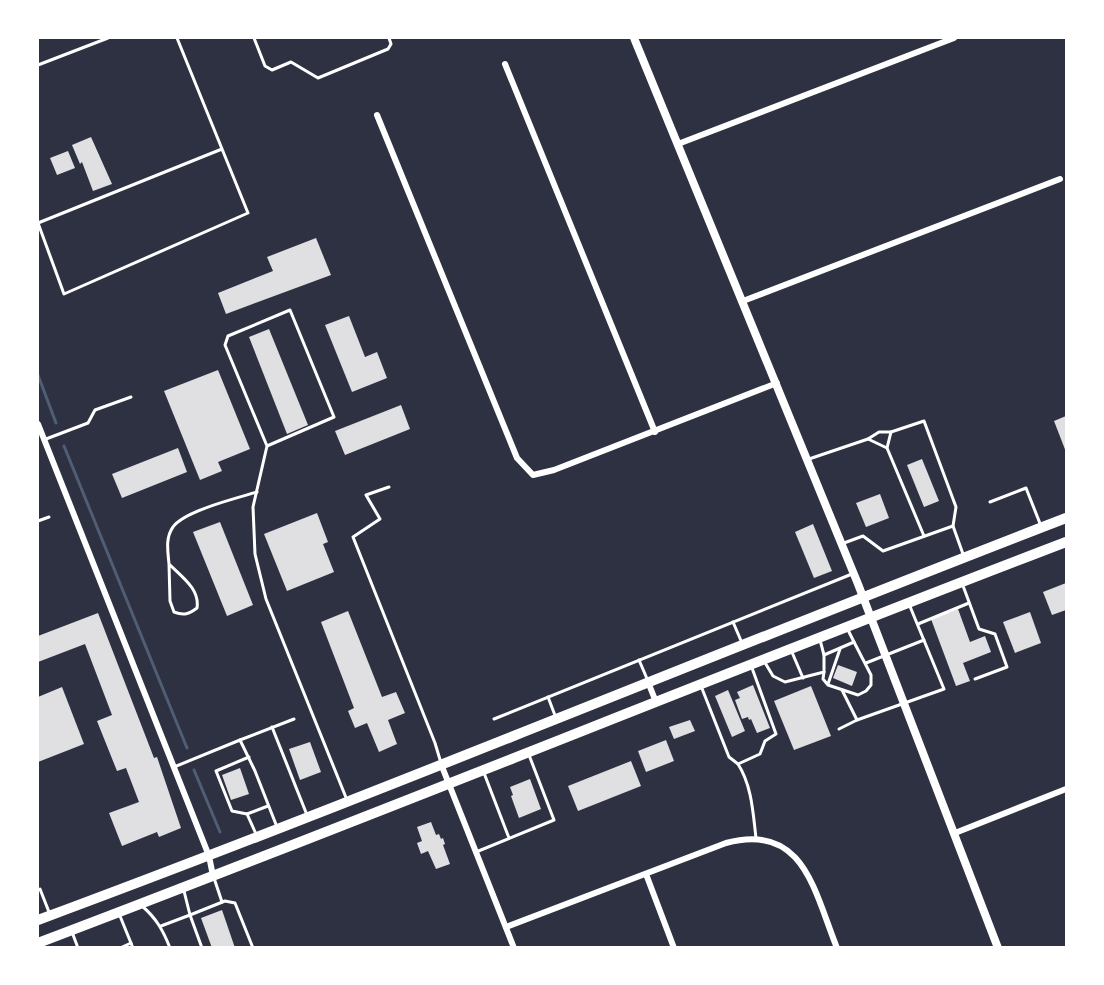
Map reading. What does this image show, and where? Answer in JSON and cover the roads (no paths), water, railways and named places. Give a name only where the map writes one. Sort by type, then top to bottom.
[{"type":"main road","points":[[38,920],[209,856],[1066,518]]},
{"type":"main road","points":[[38,943],[449,785],[871,616],[1066,542]]},
{"type":"street","points":[[634,38],[871,616],[998,948]]},
{"type":"street","points":[[678,144],[954,38]]},
{"type":"street","points":[[505,64],[654,432]]},
{"type":"street","points":[[377,115],[518,458],[533,475],[554,470],[777,383]]},
{"type":"street","points":[[743,301],[1060,179]]},
{"type":"street","points":[[38,423],[209,856],[213,877]]},
{"type":"street","points":[[648,682],[656,702]]},
{"type":"street","points":[[441,764],[514,948]]},
{"type":"street","points":[[955,833],[1066,789]]},
{"type":"street","points":[[506,927],[726,843],[744,838],[756,838],[788,849],[803,866],[837,948]]},
{"type":"street","points":[[646,874],[674,948]]},
{"type":"lane","points":[[38,66],[108,38]]},
{"type":"lane","points":[[177,38],[248,213],[64,294],[38,223],[222,149]]},
{"type":"lane","points":[[254,38],[265,66],[272,70],[291,62],[318,78],[388,49],[391,44],[388,38]]},
{"type":"lane","points":[[267,446],[334,417],[290,310],[228,336],[225,345],[267,446],[253,507],[255,554],[266,599],[347,802]]},
{"type":"lane","points":[[44,440],[88,423],[95,410],[131,397]]},
{"type":"lane","points":[[807,459],[868,439],[879,432],[891,432],[924,421],[956,507],[953,526],[964,558]]},
{"type":"lane","points":[[891,432],[887,448],[924,536]]},
{"type":"lane","points":[[868,439],[887,448]]},
{"type":"lane","points":[[389,487],[366,495],[380,519],[353,537],[435,743],[441,764]]},
{"type":"lane","points":[[990,502],[1026,488],[1042,528]]},
{"type":"lane","points":[[169,564],[193,587],[199,600],[197,609],[190,614],[182,615],[174,612],[170,601],[167,542],[173,526],[187,516],[204,509],[257,492]]},
{"type":"lane","points":[[38,521],[49,517]]},
{"type":"lane","points":[[842,544],[863,536],[883,551],[953,526]]},
{"type":"lane","points":[[494,719],[854,574]]},
{"type":"lane","points":[[961,582],[979,629],[995,634],[1007,667],[975,679]]},
{"type":"lane","points":[[839,729],[857,720],[944,689],[909,602]]},
{"type":"lane","points":[[918,624],[969,603]]},
{"type":"lane","points":[[733,622],[742,644]]},
{"type":"lane","points":[[819,637],[824,655],[824,679],[828,685],[858,695],[871,685],[871,675],[846,626]]},
{"type":"lane","points":[[866,663],[924,640]]},
{"type":"lane","points":[[824,655],[854,642]]},
{"type":"lane","points":[[790,648],[803,678]]},
{"type":"lane","points":[[828,685],[840,649]]},
{"type":"lane","points":[[763,659],[773,676],[785,682],[824,672]]},
{"type":"lane","points":[[639,660],[648,682]]},
{"type":"lane","points":[[738,764],[760,754],[765,741],[776,734],[750,664]]},
{"type":"lane","points":[[700,685],[729,757],[738,764],[745,776],[756,838]]},
{"type":"lane","points":[[842,690],[857,720]]},
{"type":"lane","points":[[548,697],[556,718]]},
{"type":"lane","points":[[174,767],[294,719]]},
{"type":"lane","points":[[272,727],[308,817]]},
{"type":"lane","points":[[240,740],[278,829]]},
{"type":"lane","points":[[476,852],[554,820],[528,753]]},
{"type":"lane","points":[[249,757],[216,771],[232,811],[247,814],[269,806]]},
{"type":"lane","points":[[483,771],[509,838]]},
{"type":"lane","points":[[247,814],[257,837]]},
{"type":"lane","points":[[213,877],[222,902]]},
{"type":"lane","points":[[184,888],[190,915],[202,948]]},
{"type":"lane","points":[[38,890],[40,889],[51,915]]},
{"type":"lane","points":[[161,927],[222,902],[235,903],[253,948]]},
{"type":"lane","points":[[140,904],[161,927],[170,948]]},
{"type":"lane","points":[[119,913],[133,948]]},
{"type":"lane","points":[[71,930],[78,948]]},
{"type":"lane","points":[[120,948],[131,943]]},
{"type":"waterway","points":[[38,375],[56,423]]},
{"type":"waterway","points":[[64,446],[187,748]]},
{"type":"waterway","points":[[194,770],[220,832]]}]
